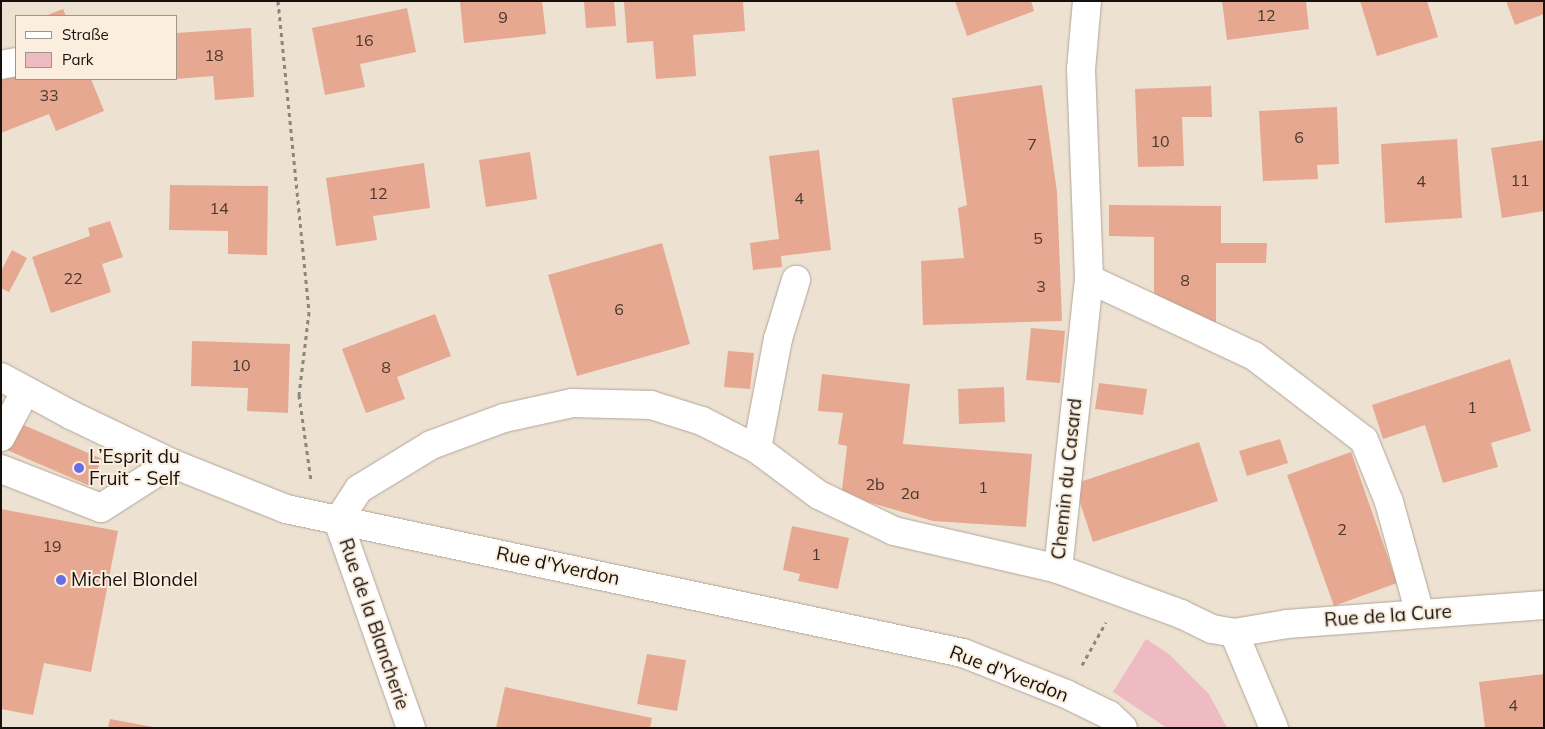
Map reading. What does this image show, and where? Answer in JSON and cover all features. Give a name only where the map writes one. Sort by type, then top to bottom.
[{"type":"street","name":"Chemin du Casard","points":[[1087,1],[1081,69],[1089,279],[1058,569],[1182,614],[1212,630],[1234,633]]},
{"type":"street","points":[[1,65],[15,62]]},
{"type":"street","points":[[1089,279],[1254,356],[1364,440],[1389,502],[1420,614]]},
{"type":"street","points":[[757,449],[778,339],[796,280]]},
{"type":"street","name":"Rue d'Yverdon","points":[[1,377],[26,392],[171,463],[286,510],[963,653],[1066,694],[1109,715],[1123,728]]},
{"type":"street","points":[[1,437],[26,392]]},
{"type":"street","points":[[338,521],[359,489],[431,445],[504,418],[572,404],[652,406],[702,421],[757,449],[819,495],[894,530],[1058,569]]},
{"type":"street","points":[[1,470],[101,508],[171,463]]},
{"type":"street","name":"Rue de la Blancherie","points":[[338,521],[411,728]]},
{"type":"street","name":"Rue de la Cure","points":[[1234,633],[1287,624],[1544,605]]},
{"type":"street","points":[[1234,633],[1274,728]]},
{"type":"path","points":[[278,1],[309,312],[298,394],[312,484]]},
{"type":"path","points":[[1066,694],[1123,591]]},
{"type":"green space","points":[[1146,639],[1169,654],[1209,694],[1227,728],[1167,728],[1113,692]]},
{"type":"building","points":[[460,1],[542,1],[546,34],[464,43]]},
{"type":"building","points":[[584,1],[614,1],[616,26],[586,28]]},
{"type":"building","points":[[624,1],[743,1],[745,31],[693,35],[696,76],[656,79],[653,41],[627,43]]},
{"type":"building","points":[[955,1],[1031,1],[1034,11],[967,36]]},
{"type":"building","points":[[1222,1],[1306,1],[1309,29],[1227,40]]},
{"type":"building","points":[[1360,1],[1427,1],[1438,37],[1377,56]]},
{"type":"building","points":[[1506,1],[1544,1],[1544,14],[1515,25]]},
{"type":"building","points":[[407,8],[416,52],[360,64],[365,87],[325,95],[312,28]]},
{"type":"building","points":[[63,9],[66,15],[48,15]]},
{"type":"building","points":[[251,28],[254,97],[215,100],[213,76],[178,79],[178,33]]},
{"type":"building","points":[[15,70],[15,80],[91,80],[104,111],[56,131],[49,114],[1,133],[1,76]]},
{"type":"building","points":[[1042,85],[1057,192],[1062,321],[923,325],[921,261],[964,258],[958,208],[967,205],[952,98]]},
{"type":"building","points":[[1211,86],[1212,117],[1182,117],[1184,166],[1138,167],[1135,89]]},
{"type":"building","points":[[1337,107],[1339,164],[1317,165],[1318,179],[1263,181],[1259,111]]},
{"type":"building","points":[[1457,139],[1462,218],[1385,223],[1381,144]]},
{"type":"building","points":[[1544,140],[1544,211],[1502,218],[1491,148]]},
{"type":"building","points":[[819,150],[831,250],[781,256],[782,267],[753,270],[750,243],[779,239],[769,156]]},
{"type":"building","points":[[530,152],[537,199],[486,207],[479,160]]},
{"type":"building","points":[[424,163],[430,208],[373,216],[377,240],[336,246],[326,178]]},
{"type":"building","points":[[170,185],[268,186],[267,255],[228,254],[228,231],[169,230]]},
{"type":"building","points":[[1109,205],[1221,206],[1221,243],[1267,243],[1266,263],[1216,263],[1216,327],[1154,296],[1154,237],[1109,236]]},
{"type":"building","points":[[110,221],[123,257],[102,264],[111,292],[51,313],[32,257],[90,236],[88,228]]},
{"type":"building","points":[[662,243],[690,344],[577,376],[548,275]]},
{"type":"building","points":[[12,250],[27,258],[9,292],[1,288],[1,271]]},
{"type":"building","points":[[435,314],[451,356],[397,377],[405,399],[366,413],[342,349]]},
{"type":"building","points":[[1031,328],[1065,331],[1060,383],[1026,380]]},
{"type":"building","points":[[192,341],[290,344],[288,413],[247,411],[248,388],[191,386]]},
{"type":"building","points":[[728,351],[754,353],[750,389],[724,387]]},
{"type":"building","points":[[1510,359],[1531,431],[1491,443],[1498,467],[1443,483],[1425,425],[1383,439],[1372,405]]},
{"type":"building","points":[[822,374],[910,384],[903,444],[1032,454],[1026,527],[933,521],[868,502],[842,490],[847,446],[838,444],[843,413],[818,411]]},
{"type":"building","points":[[1099,383],[1147,389],[1143,415],[1095,409]]},
{"type":"building","points":[[1004,387],[1005,422],[959,424],[958,389]]},
{"type":"building","points":[[19,423],[102,459],[90,486],[7,450]]},
{"type":"building","points":[[1280,439],[1288,463],[1247,476],[1239,451]]},
{"type":"building","points":[[1199,442],[1218,501],[1093,542],[1074,484]]},
{"type":"building","points":[[1351,452],[1397,583],[1334,606],[1287,475]]},
{"type":"building","points":[[1,509],[118,531],[91,672],[44,663],[33,715],[1,709]]},
{"type":"building","points":[[792,526],[849,538],[838,589],[798,581],[800,574],[783,570]]},
{"type":"building","points":[[647,654],[686,660],[677,711],[637,704]]},
{"type":"building","points":[[1544,674],[1544,728],[1485,728],[1479,682]]},
{"type":"building","points":[[505,687],[652,718],[650,728],[496,728]]},
{"type":"building","points":[[110,719],[153,727],[153,728],[108,728]]},
{"type":"place","name":"L’Esprit du Fruit - Self","points":[[79,468]]},
{"type":"place","name":"Michel Blondel","points":[[61,580]]}]
